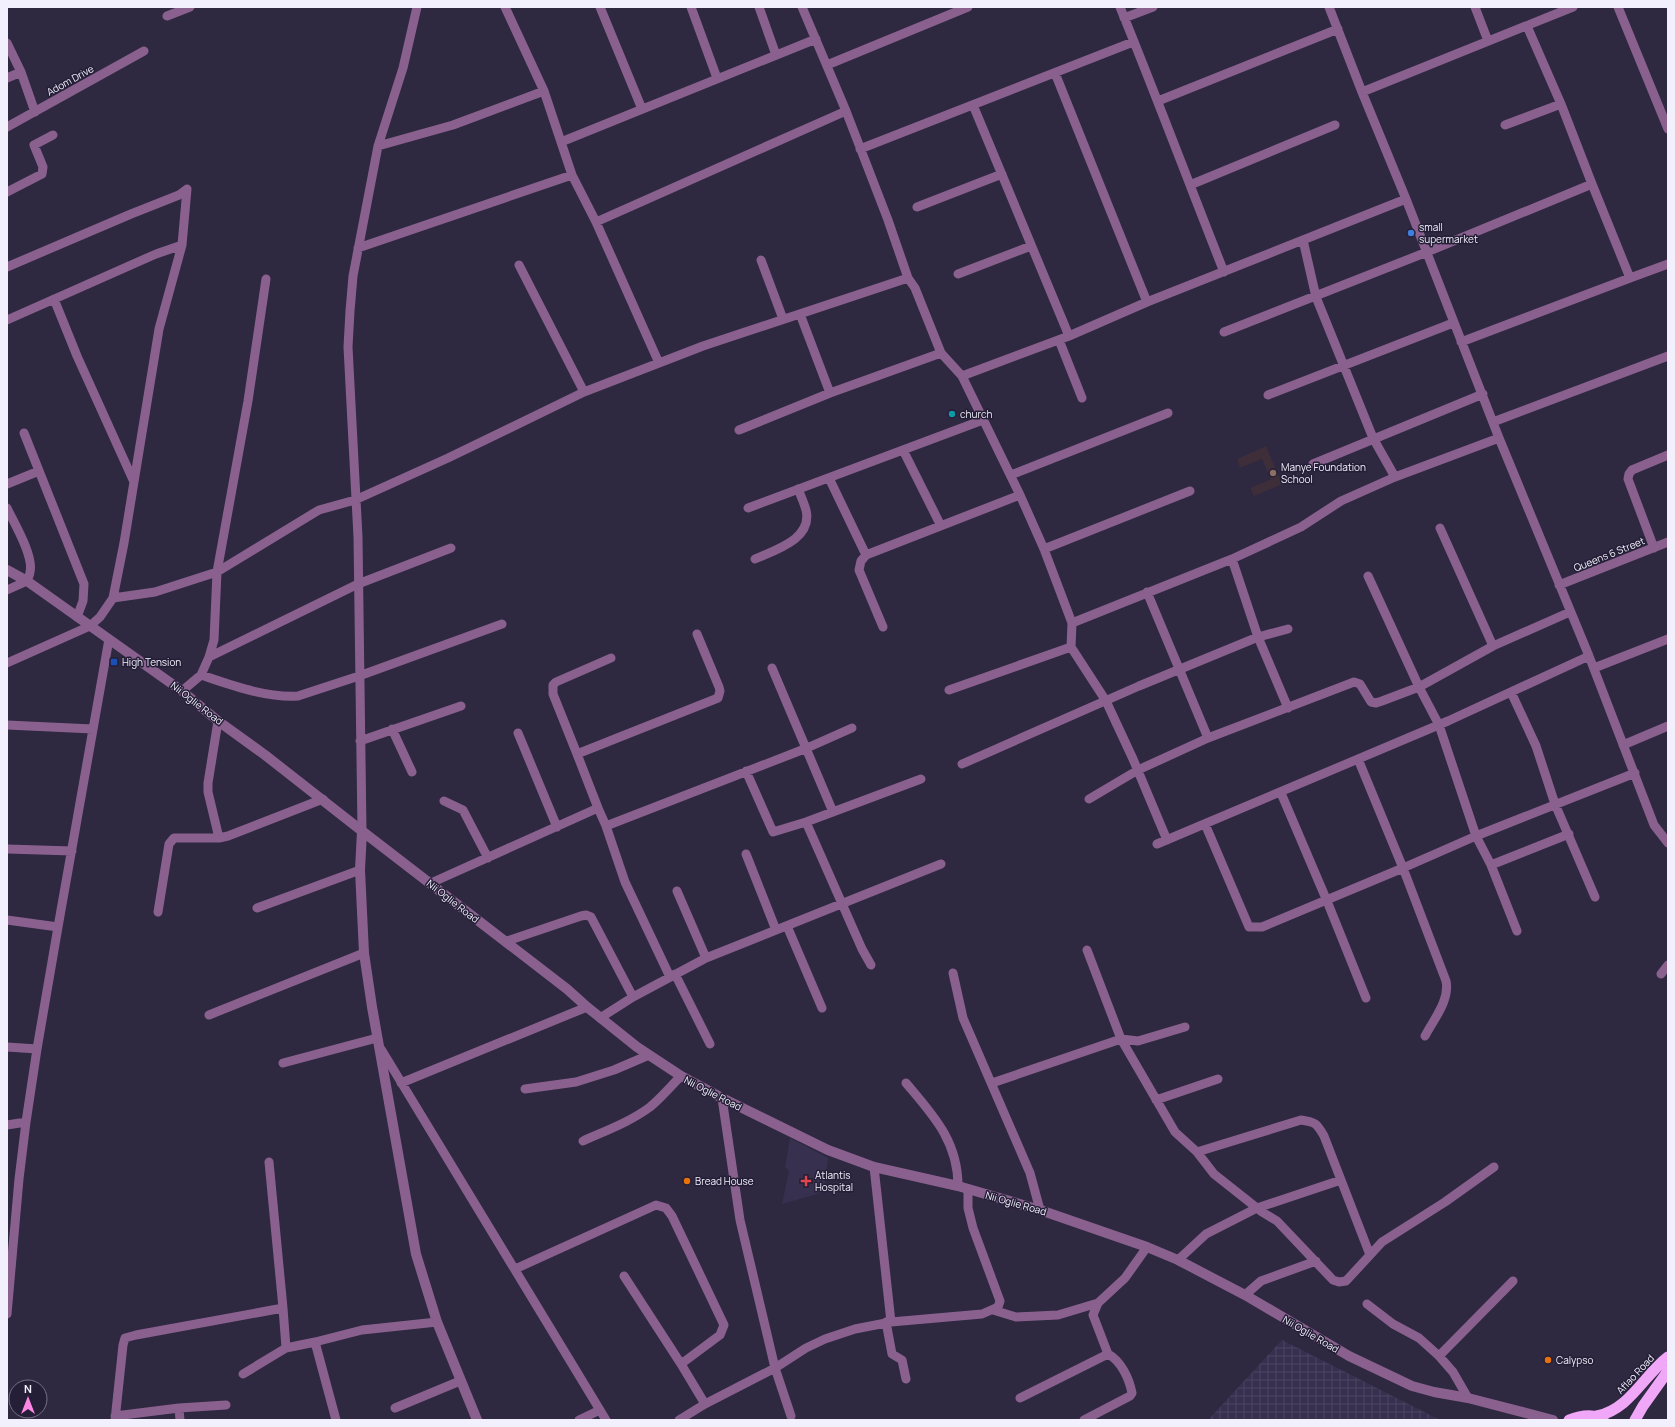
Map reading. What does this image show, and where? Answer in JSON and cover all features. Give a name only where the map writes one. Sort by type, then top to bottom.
[{"type":"highway","name":"Aflao Road","points":[[1568,1420],[1583,1416],[1602,1418],[1617,1409],[1668,1357]]},
{"type":"highway","points":[[1635,1420],[1668,1371]]},
{"type":"street","points":[[167,16],[190,7]]},
{"type":"street","points":[[417,7],[403,68],[378,146],[358,248],[350,311],[348,346],[358,537],[362,831],[360,870],[364,953],[378,1042],[416,1254],[437,1322],[477,1420]]},
{"type":"street","points":[[505,7],[544,91],[572,176],[596,222],[659,363]]},
{"type":"street","points":[[600,7],[642,109]]},
{"type":"street","points":[[691,7],[717,78]]},
{"type":"street","points":[[759,7],[776,55]]},
{"type":"street","points":[[802,7],[846,111],[888,220],[908,278],[915,288],[941,353],[962,376],[1011,475],[1044,549],[1072,622],[1070,647],[1106,701],[1138,770],[1167,840]]},
{"type":"street","points":[[827,65],[968,7]]},
{"type":"street","points":[[1120,7],[1224,272]]},
{"type":"street","points":[[1124,18],[1153,7]]},
{"type":"street","points":[[1329,7],[1427,252],[1453,323],[1483,394],[1499,438],[1594,668],[1654,825],[1668,843]]},
{"type":"street","points":[[1475,7],[1488,41]]},
{"type":"street","points":[[1362,92],[1573,7]]},
{"type":"street","points":[[1618,7],[1668,129]]},
{"type":"street","points":[[1527,26],[1561,104],[1630,278]]},
{"type":"street","points":[[1158,101],[1338,29]]},
{"type":"street","points":[[561,142],[816,39]]},
{"type":"street","points":[[860,149],[973,106],[1133,42]]},
{"type":"street","points":[[7,43],[21,72],[35,112]]},
{"type":"street","name":"Adom Drive","points":[[7,127],[144,51]]},
{"type":"street","points":[[7,78],[21,72]]},
{"type":"street","points":[[1055,73],[1146,302]]},
{"type":"street","points":[[378,146],[453,126],[544,91]]},
{"type":"street","points":[[1505,125],[1561,104]]},
{"type":"street","points":[[973,106],[1069,336]]},
{"type":"street","points":[[596,222],[846,111]]},
{"type":"street","points":[[1190,185],[1335,125]]},
{"type":"street","points":[[7,192],[42,174],[43,167],[34,145],[53,134]]},
{"type":"street","points":[[917,207],[1002,174]]},
{"type":"street","points":[[358,248],[572,176]]},
{"type":"street","points":[[1224,332],[1316,297],[1592,184]]},
{"type":"street","points":[[7,268],[109,223],[179,195],[187,190],[182,245],[159,328],[124,543],[113,598],[100,617],[90,626],[7,663]]},
{"type":"street","points":[[962,376],[1059,340],[1146,302],[1406,199]]},
{"type":"street","points":[[1303,240],[1316,297],[1373,438],[1395,476]]},
{"type":"street","points":[[7,320],[156,254],[182,245]]},
{"type":"street","points":[[958,274],[1031,246]]},
{"type":"street","points":[[761,260],[783,319]]},
{"type":"street","points":[[1461,342],[1668,264]]},
{"type":"street","points":[[519,265],[584,392]]},
{"type":"street","points":[[113,598],[155,592],[217,572],[319,510],[355,500],[448,458],[584,392],[703,346],[908,278]]},
{"type":"street","points":[[182,691],[201,675],[209,657],[214,640],[217,572],[248,401],[266,279]]},
{"type":"street","points":[[54,299],[77,356],[134,482]]},
{"type":"street","points":[[800,314],[830,393]]},
{"type":"street","points":[[1268,395],[1453,323]]},
{"type":"street","points":[[1059,340],[1082,398]]},
{"type":"street","points":[[739,430],[830,393],[941,353]]},
{"type":"street","points":[[1493,422],[1668,356]]},
{"type":"street","points":[[1313,464],[1483,394]]},
{"type":"street","points":[[1011,475],[1168,413]]},
{"type":"street","points":[[748,508],[984,420]]},
{"type":"street","points":[[24,434],[84,584],[83,601],[77,617]]},
{"type":"street","points":[[1072,622],[1232,559],[1301,527],[1341,501],[1395,476],[1499,438]]},
{"type":"street","points":[[903,450],[941,526]]},
{"type":"street","points":[[1654,548],[1628,480],[1629,474],[1632,470],[1668,455]]},
{"type":"street","points":[[7,484],[39,471]]},
{"type":"street","points":[[830,478],[866,555]]},
{"type":"street","points":[[755,559],[786,544],[798,536],[805,528],[807,518],[806,509],[798,489]]},
{"type":"street","points":[[1044,549],[1190,491]]},
{"type":"street","points":[[883,628],[859,570],[861,561],[866,555],[1020,495]]},
{"type":"street","points":[[7,508],[29,560],[30,572],[27,581],[7,590]]},
{"type":"street","points":[[1440,528],[1493,646]]},
{"type":"street","name":"Queens 6 Street","points":[[1559,585],[1668,542]]},
{"type":"street","points":[[209,657],[358,584],[451,548]]},
{"type":"street","points":[[1232,559],[1258,637],[1288,708]]},
{"type":"street","name":"Nii Oglie Road","points":[[7,570],[27,581],[182,691],[218,721],[266,755],[362,831],[507,941],[567,989],[600,1018],[649,1055],[681,1076],[722,1098],[828,1150],[874,1167],[963,1187],[1040,1210],[1147,1247],[1178,1260],[1245,1295],[1349,1356],[1412,1386],[1434,1392],[1468,1398],[1529,1417],[1553,1420]]},
{"type":"street","points":[[1368,576],[1419,687],[1439,725],[1476,836],[1491,865],[1517,931]]},
{"type":"street","points":[[1146,592],[1208,738]]},
{"type":"street","points":[[1089,799],[1138,770],[1208,738],[1354,682],[1360,684],[1371,702],[1376,703],[1419,687],[1493,646],[1570,612]]},
{"type":"street","points":[[201,675],[236,686],[288,697],[298,696],[359,676],[502,624]]},
{"type":"street","points":[[962,764],[1180,669],[1258,637],[1288,629]]},
{"type":"street","points":[[577,754],[718,698],[720,691],[719,687],[697,634]]},
{"type":"street","points":[[7,1314],[19,1179],[37,1049],[109,639]]},
{"type":"street","points":[[1594,668],[1668,640]]},
{"type":"street","points":[[949,690],[1070,647]]},
{"type":"street","points":[[1158,844],[1439,725],[1589,656]]},
{"type":"street","points":[[611,658],[556,682],[553,685],[553,694],[606,826],[625,882],[672,975],[710,1044]]},
{"type":"street","points":[[772,668],[833,812]]},
{"type":"street","points":[[1511,692],[1536,746],[1556,804],[1595,897]]},
{"type":"street","points":[[360,740],[462,706]]},
{"type":"street","points":[[218,721],[208,783],[208,792],[219,838]]},
{"type":"street","points":[[7,725],[93,729]]},
{"type":"street","points":[[1623,745],[1668,726]]},
{"type":"street","points":[[606,826],[807,748],[852,728]]},
{"type":"street","points":[[392,730],[412,772]]},
{"type":"street","points":[[518,732],[557,827]]},
{"type":"street","points":[[1358,759],[1403,868],[1448,989],[1446,998],[1425,1036]]},
{"type":"street","points":[[746,771],[773,832],[806,822],[921,778]]},
{"type":"street","points":[[1206,824],[1249,926],[1262,927],[1327,901],[1476,836],[1635,773]]},
{"type":"street","points":[[1281,793],[1366,998]]},
{"type":"street","points":[[158,912],[169,844],[171,840],[174,838],[219,838],[323,799]]},
{"type":"street","points":[[444,801],[463,810],[488,858]]},
{"type":"street","points":[[431,883],[598,808]]},
{"type":"street","points":[[806,822],[862,949],[872,964]]},
{"type":"street","points":[[1491,865],[1569,834]]},
{"type":"street","points":[[7,849],[72,851]]},
{"type":"street","points":[[746,854],[776,930]]},
{"type":"street","points":[[600,1018],[633,997],[706,958],[941,864]]},
{"type":"street","points":[[257,908],[360,870]]},
{"type":"street","points":[[677,891],[706,958]]},
{"type":"street","points":[[507,941],[581,916],[586,915],[591,917],[633,997]]},
{"type":"street","points":[[7,920],[58,926]]},
{"type":"street","points":[[787,926],[822,1008]]},
{"type":"street","points":[[1087,950],[1121,1039],[1144,1076],[1175,1132],[1197,1152],[1214,1174],[1257,1208],[1277,1221],[1316,1261],[1332,1280],[1339,1282],[1346,1280],[1382,1242],[1445,1202],[1494,1167]]},
{"type":"street","points":[[209,1015],[364,953]]},
{"type":"street","points":[[1661,974],[1668,965]]},
{"type":"street","points":[[953,973],[963,1018],[1030,1173],[1040,1210]]},
{"type":"street","points":[[401,1083],[587,1007]]},
{"type":"street","points":[[992,1083],[1121,1039],[1138,1041],[1185,1027]]},
{"type":"street","points":[[283,1063],[378,1042]]},
{"type":"street","points":[[378,1042],[401,1083],[606,1420]]},
{"type":"street","points":[[7,1047],[37,1049]]},
{"type":"street","points":[[525,1089],[576,1082],[614,1070],[649,1055]]},
{"type":"street","points":[[582,1141],[628,1120],[648,1108],[681,1076]]},
{"type":"street","points":[[1156,1100],[1218,1079]]},
{"type":"street","points":[[679,1420],[705,1404],[775,1368],[806,1348],[825,1339],[855,1329],[889,1322],[982,1314],[998,1307],[1000,1301],[973,1228],[953,1149],[932,1114],[906,1083]]},
{"type":"street","points":[[722,1098],[740,1220],[775,1368],[791,1416]]},
{"type":"street","points":[[1197,1152],[1301,1120],[1313,1122],[1319,1127],[1324,1136],[1370,1255]]},
{"type":"street","points":[[7,1125],[26,1122]]},
{"type":"street","points":[[269,1162],[286,1348]]},
{"type":"street","points":[[874,1167],[892,1354],[902,1360],[906,1379]]},
{"type":"street","points":[[1178,1260],[1214,1230],[1257,1208],[1341,1180]]},
{"type":"street","points":[[515,1269],[656,1205],[666,1208],[672,1216],[724,1325],[720,1335],[681,1364]]},
{"type":"street","points":[[1084,1420],[1130,1396],[1132,1393],[1120,1365],[1114,1357],[1108,1354],[1093,1315],[1098,1303],[1125,1278],[1147,1247]]},
{"type":"street","points":[[1245,1295],[1261,1281],[1316,1261]]},
{"type":"street","points":[[624,1276],[705,1404]]},
{"type":"street","points":[[1439,1356],[1513,1281]]},
{"type":"street","points":[[993,1310],[1016,1317],[1058,1315],[1098,1303]]},
{"type":"street","points":[[1367,1304],[1393,1324],[1419,1338],[1439,1356],[1453,1372],[1468,1398]]},
{"type":"street","points":[[226,1405],[179,1408],[115,1418],[125,1338],[283,1308]]},
{"type":"street","points":[[243,1374],[286,1348],[362,1330],[437,1322]]},
{"type":"street","points":[[315,1342],[336,1420]]},
{"type":"street","points":[[1020,1398],[1108,1354]]},
{"type":"street","points":[[395,1408],[460,1381]]},
{"type":"street","points":[[179,1408],[180,1420]]},
{"type":"street","points":[[578,1420],[600,1410]]},
{"type":"shaded area","name":"Manye Foundation School","points":[[1266,446],[1282,484],[1254,496],[1250,488],[1271,479],[1262,459],[1240,468],[1237,459]]},
{"type":"shaded area","name":"Atlantis Hospital","points":[[790,1138],[828,1158],[824,1192],[782,1204],[789,1171],[785,1167]]},
{"type":"shaded area","points":[[1282,1340],[1440,1420],[1208,1420]]},
{"type":"place","name":"small supermarket","points":[[1411,233]]},
{"type":"place","name":"church","points":[[952,414]]},
{"type":"place","name":"Manye Foundation School","points":[[1273,473]]},
{"type":"place","name":"High Tension","points":[[114,662]]},
{"type":"place","name":"Bread House","points":[[687,1181]]},
{"type":"place","name":"Atlantis Hospital","points":[[806,1181]]},
{"type":"place","name":"Calypso","points":[[1548,1360]]}]
